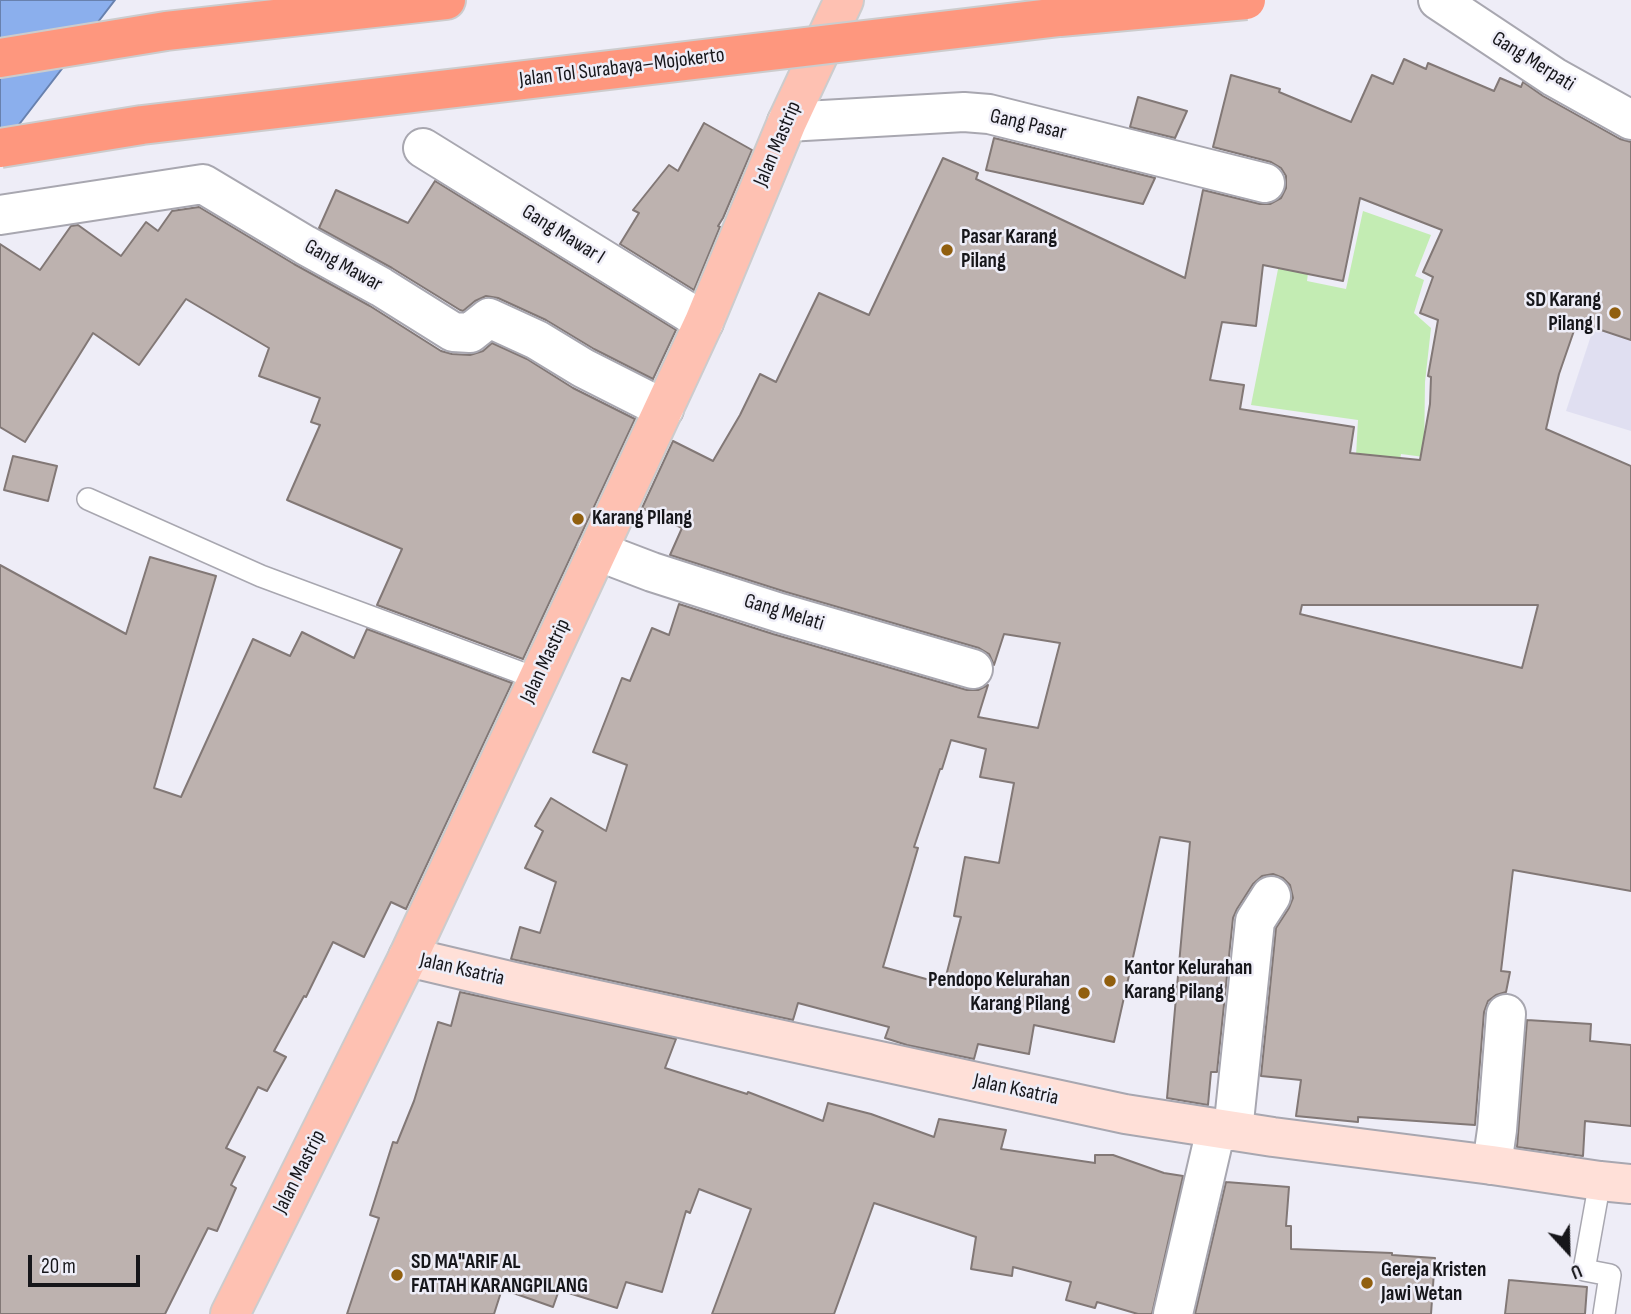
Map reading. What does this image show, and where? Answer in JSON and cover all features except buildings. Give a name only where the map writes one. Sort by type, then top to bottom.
[{"type":"highway","points":[[0,58],[166,31],[446,0]]},
{"type":"highway","name":"Jalan Tol Surabaya–Mojokerto","points":[[0,148],[155,123],[1060,17],[1246,0]]},
{"type":"main road","name":"Jalan Mastrip","points":[[230,1314],[408,957],[538,679],[704,322],[787,122],[844,0]]},
{"type":"street","name":"Gang Merpati","points":[[1438,0],[1554,77],[1631,120]]},
{"type":"street","name":"Gang Pasar","points":[[787,122],[989,114],[1265,183]]},
{"type":"street","name":"Gang Mawar I","points":[[423,148],[704,322]]},
{"type":"street","name":"Gang Mawar","points":[[0,215],[203,184],[304,245],[381,286],[453,332],[470,333],[489,318],[537,340],[583,368],[664,409]]},
{"type":"street","name":"Gang Melati","points":[[597,551],[652,572],[780,613],[973,669]]},
{"type":"street","points":[[1173,1314],[1225,1130],[1255,921],[1270,896]]},
{"type":"street","name":"Jalan Ksatria","points":[[408,957],[1098,1108],[1225,1130],[1616,1182]]},
{"type":"street","points":[[1492,1165],[1506,1014]]},
{"type":"lane","points":[[88,499],[261,576],[538,679]]},
{"type":"lane","points":[[1604,1314],[1610,1275],[1584,1270],[1616,1182]]},
{"type":"shaded area","name":"SD Karang Pilang I","points":[[1631,215],[1631,431],[1566,411]]},
{"type":"green space","points":[[1363,211],[1431,235],[1415,276],[1424,280],[1414,313],[1431,328],[1425,382],[1424,457],[1401,454],[1397,481],[1349,581],[1358,420],[1251,405],[1284,239],[1312,243],[1307,281],[1346,289]]},
{"type":"water","points":[[0,0],[115,0],[14,131],[0,141]]},
{"type":"place","name":"Pasar Karang Pilang","points":[[947,250]]},
{"type":"place","name":"SD Karang Pilang I","points":[[1615,313]]},
{"type":"place","name":"Karang PIlang","points":[[578,519]]},
{"type":"place","name":"Kantor Kelurahan Karang Pilang","points":[[1110,981]]},
{"type":"place","name":"Pendopo Kelurahan Karang Pilang","points":[[1084,993]]},
{"type":"place","name":"SD MA\"ARIF AL FATTAH KARANGPILANG","points":[[397,1275]]},
{"type":"place","name":"Gereja Kristen Jawi Wetan","points":[[1367,1283]]}]
